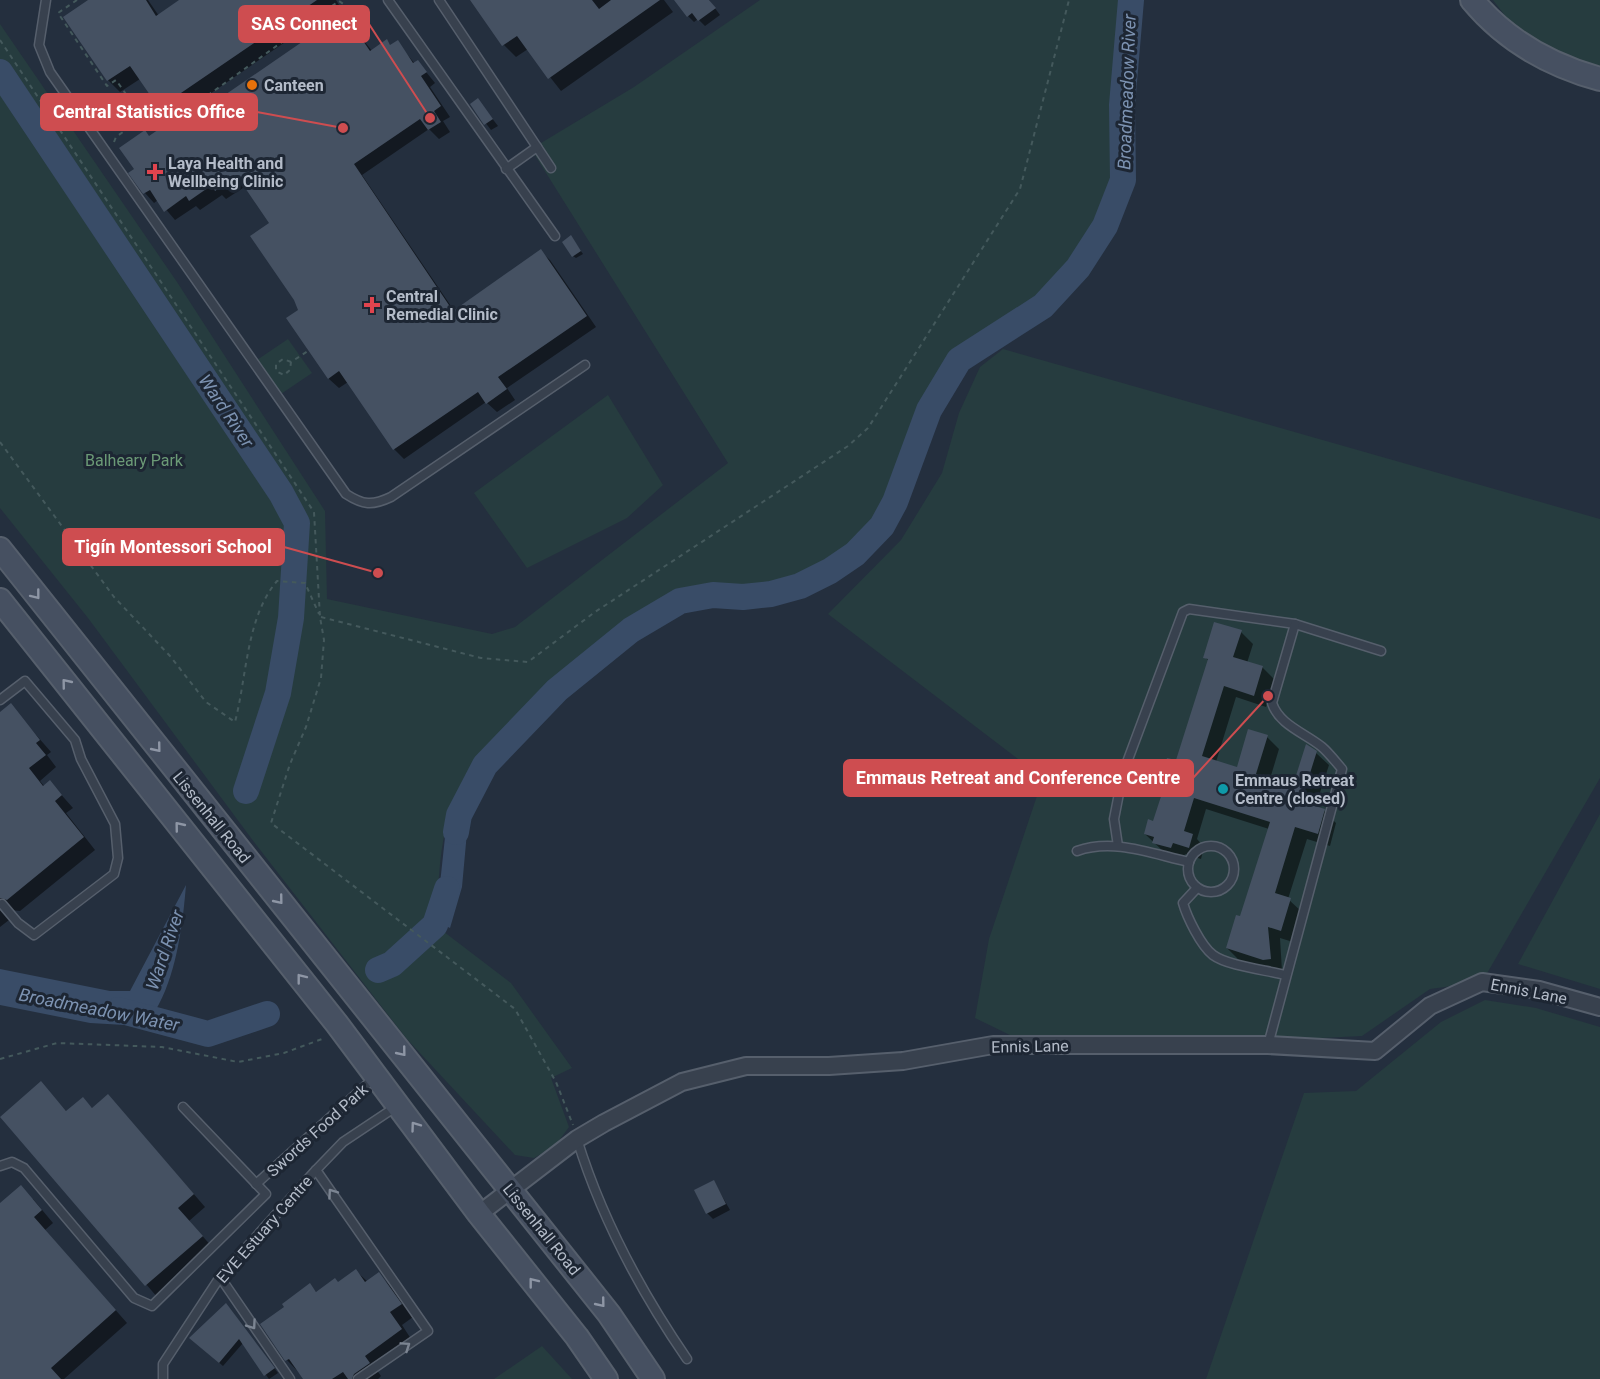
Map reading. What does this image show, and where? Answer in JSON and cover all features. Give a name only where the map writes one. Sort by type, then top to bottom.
[{"type":"main road","points":[[1472,0],[1503,31],[1528,50],[1555,64],[1600,79]]},
{"type":"main road","name":"Lissenhall Road","points":[[0,549],[609,1314],[653,1379]]},
{"type":"main road","name":"Lissenhall Road","points":[[0,600],[377,1075],[479,1214],[577,1337],[606,1379]]},
{"type":"main road","points":[[400,1105],[427,1083]]},
{"type":"street","name":"Ennis Lane","points":[[479,1214],[577,1139],[682,1082],[746,1066],[829,1066],[903,1061],[993,1045],[1268,1045],[1375,1051],[1430,1006],[1482,982],[1539,990],[1600,1007]]},
{"type":"lane","points":[[46,0],[39,45],[44,59],[69,102],[108,159],[164,233],[174,251],[346,494],[362,504],[377,504],[391,497],[585,365]]},
{"type":"lane","points":[[388,0],[555,236]]},
{"type":"lane","points":[[438,0],[551,168]]},
{"type":"lane","points":[[506,169],[537,147]]},
{"type":"lane","points":[[1118,846],[1114,819],[1123,773],[1183,612],[1189,609],[1295,624],[1381,651]]},
{"type":"lane","points":[[1268,1045],[1342,769],[1323,747],[1287,723],[1275,711],[1272,703],[1295,624]]},
{"type":"lane","points":[[0,700],[25,681],[75,740],[81,759],[115,824],[118,858],[114,874],[34,935],[18,923],[2,904]]},
{"type":"lane","points":[[1077,851],[1091,846],[1118,846],[1189,862]]},
{"type":"lane","points":[[1211,846],[1224,850],[1233,862],[1233,876],[1224,888],[1211,892],[1197,888],[1189,876],[1189,862],[1197,850],[1211,846]]},
{"type":"lane","points":[[1197,888],[1183,903],[1187,917],[1212,954],[1224,960],[1285,975]]},
{"type":"lane","name":"Swords Food Park","points":[[256,1184],[377,1075]]},
{"type":"lane","name":"EVE Estuary Centre","points":[[163,1379],[163,1364],[220,1277],[343,1142],[400,1105]]},
{"type":"lane","points":[[0,1166],[12,1162],[24,1168],[134,1298],[152,1306],[266,1194],[183,1107]]},
{"type":"lane","points":[[577,1139],[610,1225],[656,1315],[687,1359]]},
{"type":"lane","points":[[316,1170],[428,1331],[358,1379]]},
{"type":"lane","points":[[220,1277],[290,1379]]},
{"type":"path","points":[[77,0],[58,13],[107,86],[116,80],[145,121]]},
{"type":"path","points":[[320,616],[481,658],[528,662],[595,612],[848,446],[868,428],[1020,189],[1069,0]]},
{"type":"path","points":[[108,159],[116,137],[137,122],[186,111],[339,1],[352,10]]},
{"type":"path","points":[[0,40],[314,512],[320,616],[324,640],[321,678],[271,823],[515,1009],[556,1082],[577,1139]]},
{"type":"path","points":[[291,362],[283,359],[276,364],[276,371],[284,375],[290,370],[291,362],[308,351]]},
{"type":"path","points":[[0,442],[114,597],[170,656],[206,702],[235,722],[256,619],[265,595],[277,581],[305,583],[320,616]]},
{"type":"path","points":[[0,1059],[57,1043],[162,1047],[238,1062],[284,1053],[321,1039]]},
{"type":"green space","name":"Balheary Park","points":[[760,0],[1119,0],[1120,26],[1113,186],[1096,225],[1061,276],[1032,306],[1015,319],[970,344],[943,374],[918,416],[892,499],[885,513],[869,530],[825,566],[805,575],[762,585],[708,588],[682,593],[657,604],[628,622],[534,701],[484,756],[465,784],[452,809],[443,840],[435,925],[511,983],[572,1068],[551,1078],[569,1127],[555,1146],[534,1158],[515,1155],[406,1038],[254,842],[88,618],[0,508],[0,24],[177,282],[325,511],[327,599],[492,634],[515,627],[728,463],[531,149],[634,87]]},
{"type":"green space","points":[[1493,0],[1600,0],[1600,66],[1563,56],[1510,22]]},
{"type":"green space","points":[[288,339],[312,373],[278,396],[254,362]]},
{"type":"green space","points":[[1003,349],[1600,519],[1600,778],[1482,982],[1430,989],[1362,1036],[1301,1039],[1105,1036],[1016,1038],[975,1018],[989,939],[1043,778],[828,614],[901,540],[942,473],[959,413],[980,367]]},
{"type":"green space","points":[[608,395],[663,485],[627,518],[527,568],[474,493]]},
{"type":"green space","points":[[1600,814],[1600,989],[1518,964]]},
{"type":"green space","points":[[1485,1000],[1536,1008],[1600,1027],[1600,1379],[1206,1379],[1304,1093],[1356,1091],[1441,1022]]},
{"type":"green space","points":[[542,1346],[572,1379],[494,1379]]},
{"type":"water","points":[[460,796],[473,804],[468,821],[462,887],[450,928],[436,921],[446,828]]},
{"type":"water","points":[[186,885],[175,961],[157,1007],[142,1026],[90,1023],[0,1005],[0,969],[110,991],[130,991]]},
{"type":"building","points":[[88,0],[146,0],[156,16],[179,0],[317,0],[159,108],[130,66],[107,81],[63,17]]},
{"type":"building","points":[[470,0],[592,0],[599,9],[611,0],[660,0],[548,79],[517,36],[502,46]]},
{"type":"building","points":[[674,0],[709,0],[716,8],[698,21],[692,13],[687,17]]},
{"type":"building","points":[[344,13],[370,51],[387,39],[390,45],[398,40],[413,63],[418,60],[427,72],[421,76],[441,106],[434,111],[441,122],[428,130],[420,119],[354,164],[453,311],[541,249],[587,316],[498,377],[507,389],[486,404],[478,392],[393,450],[339,371],[328,379],[286,318],[298,310],[294,300],[250,236],[269,223],[237,176],[215,191],[212,185],[189,201],[186,196],[164,212],[150,190],[143,194],[128,173],[134,169],[119,148],[145,130],[149,136],[168,123],[174,130]]},
{"type":"building","points":[[478,98],[493,119],[484,125],[470,104]]},
{"type":"building","points":[[571,235],[581,251],[572,257],[562,242]]},
{"type":"building","name":"Emmaus Retreat Centre (closed)","points":[[1214,622],[1242,630],[1233,657],[1263,666],[1254,696],[1224,686],[1202,756],[1237,767],[1248,729],[1268,735],[1256,774],[1293,785],[1306,744],[1317,751],[1301,802],[1325,809],[1318,834],[1295,827],[1275,893],[1291,898],[1281,931],[1268,927],[1271,959],[1263,960],[1226,948],[1236,915],[1240,916],[1270,822],[1194,798],[1184,831],[1193,834],[1189,848],[1173,843],[1171,848],[1152,843],[1154,837],[1144,834],[1148,819],[1153,821],[1169,772],[1163,770],[1167,758],[1176,760],[1208,659],[1203,658]]},
{"type":"building","points":[[11,703],[40,740],[36,743],[46,755],[29,768],[43,786],[50,780],[62,795],[55,801],[84,837],[7,900],[0,898],[0,712]]},
{"type":"building","points":[[41,1081],[66,1111],[83,1097],[92,1108],[108,1094],[194,1194],[178,1208],[203,1236],[145,1286],[0,1117]]},
{"type":"building","points":[[714,1180],[726,1204],[706,1214],[694,1190]]},
{"type":"building","points":[[21,1185],[42,1210],[34,1217],[116,1310],[51,1368],[61,1379],[0,1379],[0,1203]]},
{"type":"building","points":[[356,1269],[365,1282],[379,1272],[402,1304],[390,1312],[402,1329],[365,1356],[370,1363],[354,1374],[352,1379],[348,1379],[343,1372],[332,1379],[303,1379],[289,1359],[285,1361],[260,1324],[284,1307],[282,1304],[310,1283],[316,1292],[335,1278],[338,1282]]},
{"type":"building","points":[[226,1303],[275,1368],[264,1376],[239,1339],[219,1363],[189,1338]]},
{"type":"waterway","name":"Broadmeadow River","points":[[456,832],[459,815],[485,765],[557,690],[631,630],[680,601],[713,595],[743,597],[771,594],[800,586],[830,571],[855,554],[882,526],[895,502],[929,410],[959,360],[1043,306],[1078,268],[1105,226],[1123,180],[1122,105],[1131,0]]},
{"type":"waterway","name":"Ward River","points":[[0,72],[281,493],[297,523],[291,618],[278,693],[246,791]]},
{"type":"waterway","name":"Broadmeadow Water","points":[[378,970],[392,964],[435,925],[447,889]]},
{"type":"waterway","name":"Broadmeadow Water","points":[[118,1010],[208,1034],[267,1014]]},
{"type":"place","name":"Canteen","points":[[252,85]]},
{"type":"place","name":"SAS Connect","points":[[430,118]]},
{"type":"place","name":"Central Statistics Office","points":[[343,128]]},
{"type":"place","name":"Laya Health and Wellbeing Clinic","points":[[155,172]]},
{"type":"place","name":"Central Remedial Clinic","points":[[372,305]]},
{"type":"place","name":"Tigín Montessori School","points":[[378,573]]},
{"type":"place","name":"Emmaus Retreat and Conference Centre","points":[[1268,696]]},
{"type":"place","name":"Emmaus Retreat Centre (closed)","points":[[1223,789]]}]
